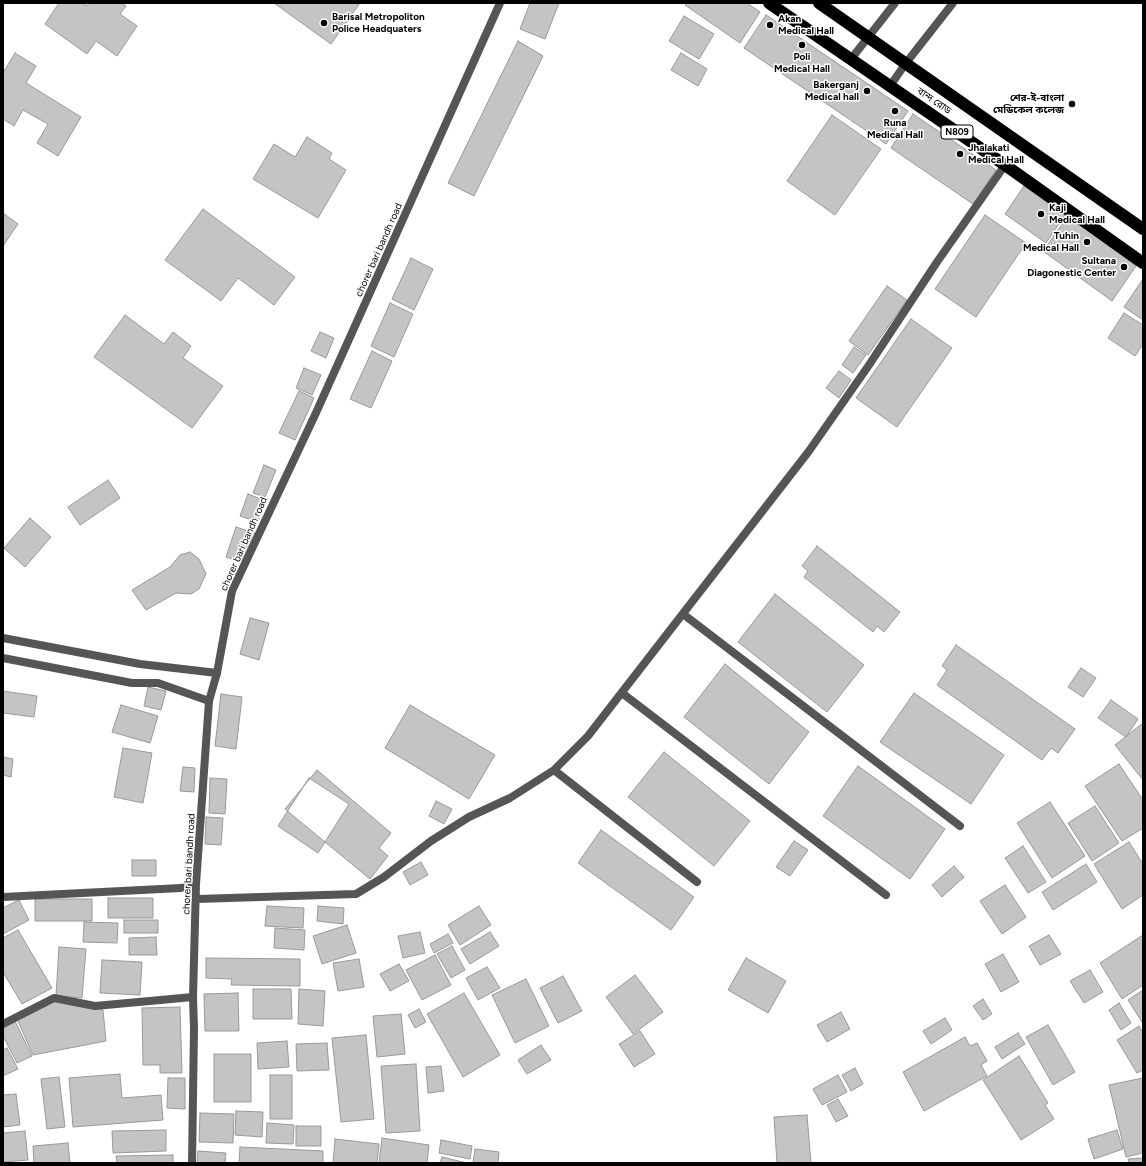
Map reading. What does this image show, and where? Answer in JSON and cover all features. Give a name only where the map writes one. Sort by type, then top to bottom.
[{"type":"highway","name":"বান্দ রোড","points":[[769,3],[1006,165],[1143,263]]},
{"type":"highway","name":"বান্দ রোড","points":[[819,3],[869,36],[1012,139],[1074,180],[1143,229]]},
{"type":"street","name":"chorer bari bandh road","points":[[192,1163],[193,997],[197,899],[196,884],[209,701],[217,673],[232,591],[321,401],[500,3]]},
{"type":"street","points":[[851,59],[895,3]]},
{"type":"street","points":[[890,86],[953,3]]},
{"type":"street","points":[[197,899],[356,894],[384,877],[431,841],[463,821],[510,798],[554,770],[588,736],[809,451],[869,365],[937,262],[1006,165]]},
{"type":"street","points":[[683,614],[960,826]]},
{"type":"street","points":[[3,638],[140,664],[217,673]]},
{"type":"street","points":[[3,658],[132,683],[158,683],[209,701]]},
{"type":"street","points":[[622,693],[886,895]]},
{"type":"street","points":[[554,770],[697,882]]},
{"type":"street","points":[[3,897],[181,888],[196,884]]},
{"type":"street","points":[[3,1024],[54,998],[94,1006],[193,997]]},
{"type":"building","points":[[59,3],[82,3],[87,6],[89,3],[122,3],[126,6],[120,14],[137,26],[117,56],[96,41],[87,54],[45,24]]},
{"type":"building","name":"Barisal Metropoliton Police Headquaters","points":[[274,3],[360,3],[331,44]]},
{"type":"building","points":[[530,3],[559,3],[545,39],[520,29]]},
{"type":"building","points":[[687,3],[747,3],[760,12],[740,43],[685,5]]},
{"type":"building","points":[[766,15],[908,111],[886,144],[744,48]]},
{"type":"building","points":[[684,16],[714,34],[699,59],[669,41]]},
{"type":"building","points":[[518,41],[543,56],[474,196],[448,183]]},
{"type":"building","points":[[15,53],[36,66],[26,83],[81,117],[58,156],[37,143],[48,124],[23,110],[14,126],[3,119],[3,73]]},
{"type":"building","points":[[681,53],[707,69],[698,86],[671,70]]},
{"type":"building","points":[[913,114],[996,170],[973,204],[891,148]]},
{"type":"building","points":[[832,115],[881,149],[835,215],[787,181]]},
{"type":"building","points":[[307,137],[332,153],[329,159],[346,170],[318,218],[253,179],[274,144],[295,157]]},
{"type":"building","points":[[1024,186],[1065,215],[1046,243],[1005,214]]},
{"type":"building","points":[[203,209],[295,277],[274,305],[238,278],[221,301],[165,260]]},
{"type":"building","points":[[3,213],[18,224],[3,246]]},
{"type":"building","points":[[985,215],[1026,243],[976,317],[935,289]]},
{"type":"building","points":[[1068,216],[1136,266],[1112,301],[1043,251]]},
{"type":"building","points":[[411,258],[433,269],[414,310],[392,299]]},
{"type":"building","points":[[1143,279],[1143,320],[1124,307]]},
{"type":"building","points":[[887,286],[907,300],[868,355],[849,341]]},
{"type":"building","points":[[390,303],[413,314],[394,357],[371,346]]},
{"type":"building","points":[[1124,313],[1143,325],[1143,344],[1135,356],[1108,338]]},
{"type":"building","points":[[125,315],[164,344],[173,332],[191,346],[183,358],[223,386],[192,428],[94,357]]},
{"type":"building","points":[[911,319],[952,348],[897,427],[856,398]]},
{"type":"building","points":[[320,332],[334,338],[326,358],[311,351]]},
{"type":"building","points":[[854,347],[866,355],[853,373],[842,365]]},
{"type":"building","points":[[372,351],[392,361],[371,408],[350,399]]},
{"type":"building","points":[[304,368],[321,375],[312,395],[296,388]]},
{"type":"building","points":[[839,371],[851,380],[839,398],[826,388]]},
{"type":"building","points":[[299,391],[314,398],[295,440],[279,433]]},
{"type":"building","points":[[264,465],[276,470],[265,497],[253,493]]},
{"type":"building","points":[[108,480],[120,498],[80,525],[68,507]]},
{"type":"building","points":[[248,494],[266,501],[258,522],[240,516]]},
{"type":"building","points":[[30,518],[51,537],[25,567],[4,548]]},
{"type":"building","points":[[236,527],[257,534],[247,564],[226,557]]},
{"type":"building","points":[[817,546],[900,612],[884,632],[877,626],[873,632],[804,577],[808,571],[802,566]]},
{"type":"building","points":[[190,552],[199,559],[206,574],[199,589],[191,594],[176,593],[146,610],[132,590],[170,567],[180,555]]},
{"type":"building","points":[[775,594],[864,665],[827,712],[738,642]]},
{"type":"building","points":[[250,618],[269,623],[259,660],[240,654]]},
{"type":"building","points":[[956,645],[1075,729],[1058,753],[1051,748],[1042,760],[937,685],[947,670],[942,666]]},
{"type":"building","points":[[725,664],[809,732],[769,784],[684,717]]},
{"type":"building","points":[[1081,668],[1096,678],[1083,697],[1068,687]]},
{"type":"building","points":[[148,687],[166,691],[161,710],[144,706]]},
{"type":"building","points":[[3,691],[37,696],[34,717],[3,713]]},
{"type":"building","points":[[914,693],[1004,755],[971,804],[880,742]]},
{"type":"building","points":[[221,694],[242,697],[236,749],[215,746]]},
{"type":"building","points":[[1111,700],[1138,719],[1126,737],[1098,718]]},
{"type":"building","points":[[121,705],[158,716],[150,743],[112,732]]},
{"type":"building","points":[[410,705],[495,755],[469,799],[385,748]]},
{"type":"building","points":[[1143,723],[1143,780],[1115,745]]},
{"type":"building","points":[[123,748],[152,753],[143,803],[114,797]]},
{"type":"building","points":[[664,752],[750,821],[714,866],[628,797]]},
{"type":"building","points":[[3,757],[13,759],[11,777],[3,775]]},
{"type":"building","points":[[1119,764],[1143,800],[1143,828],[1122,841],[1085,786]]},
{"type":"building","points":[[858,766],[945,829],[910,879],[823,816]]},
{"type":"building","points":[[183,767],[195,768],[194,792],[180,791]]},
{"type":"building","points":[[317,770],[391,833],[379,848],[388,856],[370,879],[285,809]]},
{"type":"building","points":[[210,778],[227,779],[225,814],[209,813]]},
{"type":"building","points":[[309,778],[349,804],[318,853],[278,826]]},
{"type":"building","points":[[436,801],[452,809],[444,824],[429,816]]},
{"type":"building","points":[[1050,802],[1085,856],[1052,878],[1017,823]]},
{"type":"building","points":[[1095,806],[1119,843],[1092,861],[1068,823]]},
{"type":"building","points":[[206,817],[223,818],[221,845],[205,844]]},
{"type":"building","points":[[601,830],[694,897],[671,930],[578,863]]},
{"type":"building","points":[[794,841],[808,850],[790,876],[776,867]]},
{"type":"building","points":[[1129,842],[1143,864],[1143,895],[1122,909],[1094,864]]},
{"type":"building","points":[[1023,846],[1046,882],[1028,893],[1005,858]]},
{"type":"building","points":[[132,860],[156,860],[156,876],[132,876]]},
{"type":"building","points":[[421,862],[428,875],[410,885],[403,872]]},
{"type":"building","points":[[1086,864],[1097,882],[1053,910],[1042,892]]},
{"type":"building","points":[[954,866],[964,877],[942,897],[932,885]]},
{"type":"building","points":[[1005,885],[1026,917],[1002,934],[980,901]]},
{"type":"building","points":[[108,898],[153,898],[153,918],[108,918]]},
{"type":"building","points":[[35,899],[92,899],[92,921],[35,921]]},
{"type":"building","points":[[19,900],[29,920],[3,934],[3,908]]},
{"type":"building","points":[[267,906],[304,908],[303,928],[265,926]]},
{"type":"building","points":[[318,906],[344,908],[343,924],[317,921]]},
{"type":"building","points":[[479,906],[491,925],[460,945],[448,925]]},
{"type":"building","points":[[124,920],[158,920],[158,933],[124,933]]},
{"type":"building","points":[[84,922],[118,923],[117,943],[83,942]]},
{"type":"building","points":[[347,925],[356,953],[322,964],[313,936]]},
{"type":"building","points":[[275,928],[305,930],[304,950],[274,948]]},
{"type":"building","points":[[18,930],[52,988],[22,1004],[3,972],[3,938]]},
{"type":"building","points":[[420,932],[425,953],[403,958],[398,936]]},
{"type":"building","points":[[490,932],[499,946],[470,964],[461,949]]},
{"type":"building","points":[[448,934],[453,943],[434,953],[430,944]]},
{"type":"building","points":[[1049,935],[1061,954],[1040,965],[1029,946]]},
{"type":"building","points":[[1143,935],[1143,985],[1122,999],[1100,963]]},
{"type":"building","points":[[156,937],[157,955],[129,955],[129,938]]},
{"type":"building","points":[[452,946],[465,970],[451,978],[437,954]]},
{"type":"building","points":[[59,947],[86,949],[82,998],[56,996]]},
{"type":"building","points":[[1003,954],[1019,982],[1001,992],[985,964]]},
{"type":"building","points":[[435,955],[451,985],[422,1000],[406,970]]},
{"type":"building","points":[[206,958],[300,959],[300,986],[231,985],[232,979],[206,978]]},
{"type":"building","points":[[746,958],[786,981],[768,1013],[728,990]]},
{"type":"building","points":[[359,959],[364,987],[338,991],[333,963]]},
{"type":"building","points":[[102,960],[142,962],[140,995],[100,993]]},
{"type":"building","points":[[399,964],[409,981],[390,991],[380,974]]},
{"type":"building","points":[[487,967],[500,988],[478,1000],[466,978]]},
{"type":"building","points":[[1090,970],[1103,992],[1084,1003],[1070,981]]},
{"type":"building","points":[[635,975],[663,1012],[633,1034],[606,997]]},
{"type":"building","points":[[563,976],[582,1011],[558,1023],[540,988]]},
{"type":"building","points":[[526,979],[549,1026],[515,1043],[492,995]]},
{"type":"building","points":[[253,989],[291,989],[292,1019],[253,1019]]},
{"type":"building","points":[[299,989],[325,991],[323,1026],[298,1024]]},
{"type":"building","points":[[1143,990],[1143,1021],[1142,1022],[1128,1000]]},
{"type":"building","points":[[238,993],[239,1031],[205,1031],[204,994]]},
{"type":"building","points":[[464,993],[500,1055],[463,1077],[427,1014]]},
{"type":"building","points":[[983,999],[992,1014],[983,1020],[973,1006]]},
{"type":"building","points":[[54,1001],[103,1010],[106,1041],[33,1055],[17,1019]]},
{"type":"building","points":[[1119,1003],[1131,1023],[1121,1030],[1109,1010]]},
{"type":"building","points":[[180,1007],[182,1073],[160,1073],[160,1065],[143,1065],[142,1008]]},
{"type":"building","points":[[419,1009],[426,1022],[415,1028],[408,1015]]},
{"type":"building","points":[[841,1012],[850,1029],[827,1042],[817,1025]]},
{"type":"building","points":[[401,1014],[405,1054],[377,1057],[373,1016]]},
{"type":"building","points":[[945,1018],[952,1030],[931,1044],[923,1031]]},
{"type":"building","points":[[15,1021],[32,1056],[17,1063],[3,1036],[3,1027]]},
{"type":"building","points":[[1048,1025],[1075,1072],[1053,1085],[1026,1037]]},
{"type":"building","points":[[1139,1026],[1143,1033],[1143,1070],[1137,1073],[1117,1040]]},
{"type":"building","points":[[640,1031],[655,1054],[634,1067],[619,1044]]},
{"type":"building","points":[[1018,1033],[1025,1044],[1002,1059],[995,1047]]},
{"type":"building","points":[[366,1035],[374,1119],[341,1122],[332,1038]]},
{"type":"building","points":[[965,1037],[970,1046],[977,1043],[987,1061],[981,1065],[987,1076],[924,1111],[903,1072]]},
{"type":"building","points":[[287,1041],[289,1067],[258,1069],[257,1043]]},
{"type":"building","points":[[327,1043],[329,1070],[297,1071],[296,1044]]},
{"type":"building","points":[[541,1045],[551,1060],[527,1074],[518,1060]]},
{"type":"building","points":[[7,1048],[18,1069],[3,1076],[3,1050]]},
{"type":"building","points":[[214,1054],[251,1054],[251,1102],[214,1102]]},
{"type":"building","points":[[1019,1056],[1048,1103],[1045,1105],[1054,1119],[1021,1140],[983,1080]]},
{"type":"building","points":[[416,1064],[420,1131],[386,1133],[381,1066]]},
{"type":"building","points":[[441,1066],[444,1091],[428,1093],[426,1067]]},
{"type":"building","points":[[855,1068],[863,1084],[851,1091],[842,1075]]},
{"type":"building","points":[[120,1074],[122,1098],[161,1095],[163,1120],[73,1127],[69,1078]]},
{"type":"building","points":[[270,1075],[292,1075],[292,1119],[270,1119]]},
{"type":"building","points":[[838,1075],[847,1092],[822,1105],[813,1089]]},
{"type":"building","points":[[59,1077],[65,1127],[47,1129],[41,1079]]},
{"type":"building","points":[[168,1078],[185,1078],[185,1109],[167,1108]]},
{"type":"building","points":[[1143,1078],[1143,1153],[1126,1157],[1109,1085]]},
{"type":"building","points":[[16,1094],[20,1125],[3,1127],[3,1095]]},
{"type":"building","points":[[838,1099],[848,1116],[836,1122],[827,1105]]},
{"type":"building","points":[[236,1111],[263,1112],[262,1137],[235,1135]]},
{"type":"building","points":[[200,1113],[234,1114],[233,1143],[199,1142]]},
{"type":"building","points":[[807,1115],[811,1163],[777,1163],[774,1117]]},
{"type":"building","points":[[267,1123],[294,1125],[293,1144],[266,1143]]},
{"type":"building","points":[[296,1126],[321,1126],[321,1146],[296,1146]]},
{"type":"building","points":[[166,1130],[166,1151],[113,1153],[112,1131]]},
{"type":"building","points":[[1117,1130],[1123,1149],[1094,1159],[1088,1139]]},
{"type":"building","points":[[25,1131],[28,1160],[3,1162],[3,1133]]},
{"type":"building","points":[[382,1138],[429,1145],[427,1163],[379,1163]]},
{"type":"building","points":[[335,1139],[379,1144],[377,1163],[333,1163]]},
{"type":"building","points":[[441,1140],[472,1146],[470,1159],[439,1153]]},
{"type":"building","points":[[68,1143],[70,1163],[34,1163],[33,1146]]},
{"type":"building","points":[[240,1147],[323,1151],[323,1163],[239,1163]]},
{"type":"building","points":[[475,1149],[499,1152],[498,1163],[473,1163]]},
{"type":"building","points":[[198,1151],[226,1153],[225,1163],[197,1163]]},
{"type":"building","points":[[173,1155],[173,1163],[117,1163],[116,1156]]},
{"type":"building","points":[[442,1157],[467,1163],[440,1163]]},
{"type":"building","points":[[1143,1158],[1143,1163],[1129,1163],[1128,1159]]},
{"type":"place","name":"Barisal Metropoliton Police Headquaters","points":[[324,23]]},
{"type":"place","name":"Akan Medical Hall","points":[[770,25]]},
{"type":"place","name":"Poli Medical Hall","points":[[802,45]]},
{"type":"place","name":"Bakerganj Medical hall","points":[[867,91]]},
{"type":"place","name":"শের-ই-বাংলা মেডিকেল কলেজ","points":[[1072,104]]},
{"type":"place","name":"Runa Medical Hall","points":[[895,111]]},
{"type":"place","name":"Jhalakati Medical Hall","points":[[960,154]]},
{"type":"place","name":"Kaji Medical Hall","points":[[1041,214]]},
{"type":"place","name":"Tuhin Medical Hall","points":[[1087,242]]},
{"type":"place","name":"Sultana Diagonestic Center","points":[[1124,267]]}]
